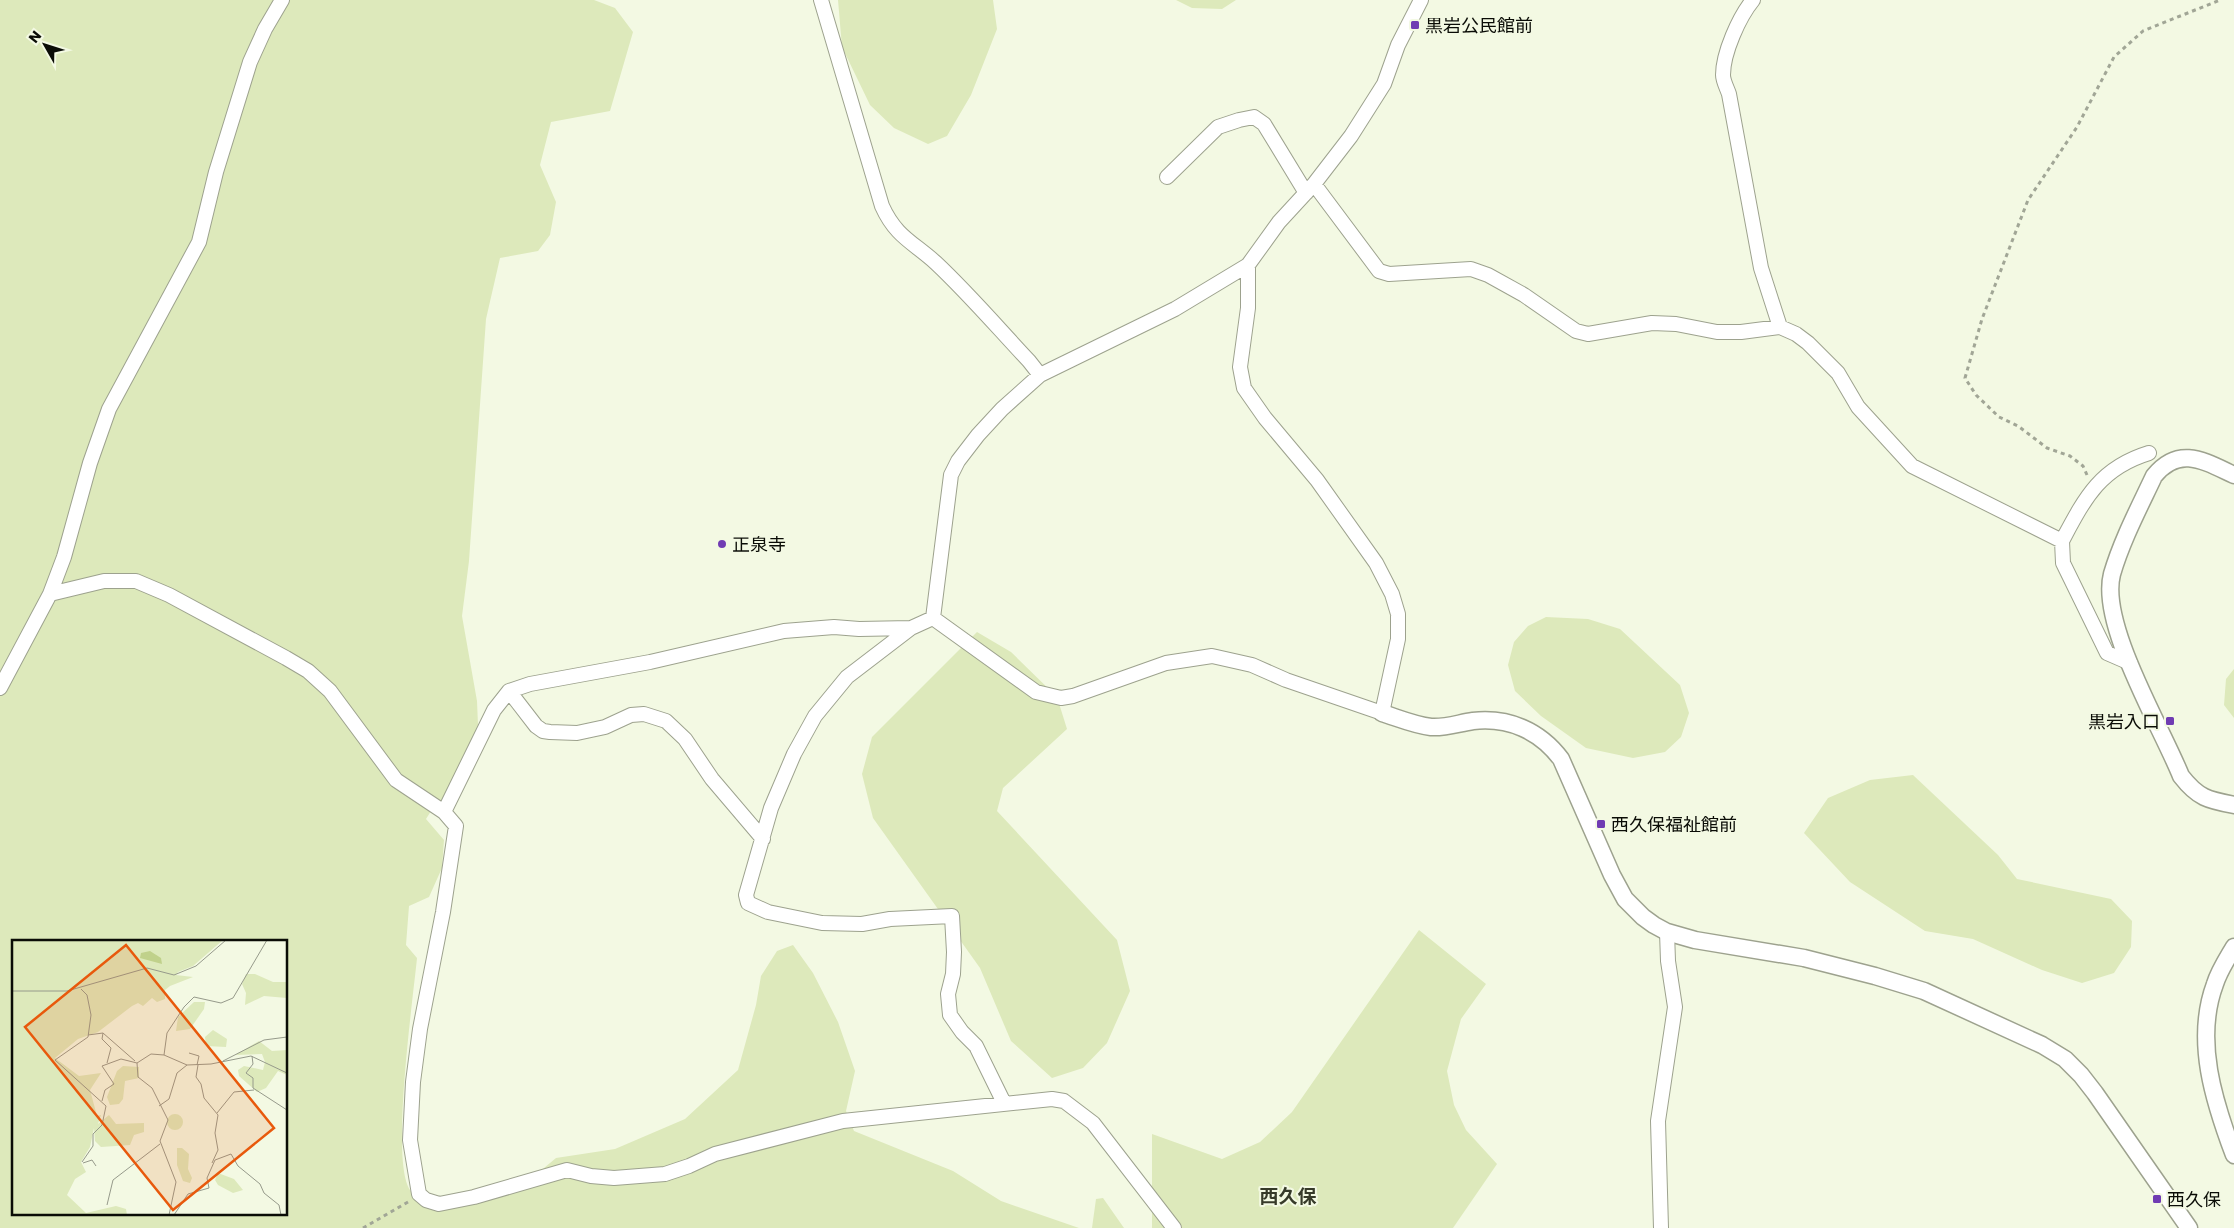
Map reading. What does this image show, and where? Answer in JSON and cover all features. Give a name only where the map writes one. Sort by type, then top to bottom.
[{"type":"street","points":[[0,688],[50,594],[64,556],[90,463],[109,409],[199,242],[216,172],[250,62],[265,29],[282,0]]},
{"type":"street","points":[[821,0],[882,206],[889,222],[904,239],[936,264],[1029,361],[1040,375]]},
{"type":"street","points":[[932,618],[951,475],[958,461],[978,435],[1002,409],[1040,375],[1175,308],[1248,265],[1279,222],[1310,189],[1351,136],[1384,84],[1398,45],[1420,0]]},
{"type":"street","points":[[1753,0],[1741,18],[1729,46],[1723,76],[1729,94],[1761,268],[1780,327]]},
{"type":"street","points":[[1167,177],[1218,127],[1254,117],[1264,124],[1310,189],[1379,271],[1389,274],[1471,268],[1524,295],[1576,331],[1588,334],[1652,323],[1676,324],[1717,332],[1741,332],[1780,327],[1808,343],[1838,372],[1858,407],[1912,466],[2062,541]]},
{"type":"street","points":[[1248,265],[1248,308],[1240,367],[1244,388],[1265,418],[1317,480],[1376,563],[1392,594],[1398,614],[1398,639],[1382,713]]},
{"type":"street","points":[[2130,664],[2107,653],[2063,563],[2062,541],[2084,499],[2105,476],[2128,459],[2149,453]]},
{"type":"street","points":[[2234,475],[2197,459],[2177,458],[2168,462],[2154,476],[2112,575],[2110,600],[2112,612],[2130,664],[2181,776],[2192,790],[2202,797],[2234,805]]},
{"type":"street","points":[[50,594],[104,581],[136,581],[169,595],[308,671],[320,680],[342,704],[379,759],[396,780],[444,812],[456,826],[443,912],[420,1029],[413,1082],[410,1140],[420,1194],[426,1200],[439,1204],[474,1197],[567,1170],[591,1176],[614,1178],[665,1174],[715,1154],[843,1121],[1052,1099],[1064,1101],[1075,1107],[1093,1123],[1174,1228]]},
{"type":"street","points":[[932,618],[1023,685],[1049,696],[1061,698],[1073,696],[1166,663],[1212,656],[1252,665],[1286,680],[1382,713],[1431,727],[1497,721],[1511,724],[1538,736],[1550,744],[1565,767],[1612,875],[1625,899],[1643,917],[1667,932],[1695,940],[1804,958],[1924,991],[2042,1044],[2064,1059],[2081,1075],[2189,1228]]},
{"type":"street","points":[[932,618],[911,628],[847,677],[815,716],[784,776],[771,808],[746,895],[748,903],[754,907],[768,912],[822,923],[862,924],[890,919],[952,916],[954,952],[953,974],[948,994],[950,1014],[962,1032],[976,1046],[1004,1103]]},
{"type":"street","points":[[444,812],[494,710],[509,691],[530,684],[650,662],[784,631],[834,627],[860,629],[911,628]]},
{"type":"street","points":[[509,691],[536,726],[543,731],[577,733],[605,728],[631,715],[644,714],[666,721],[685,738],[712,779],[762,839]]},
{"type":"street","points":[[1660,1228],[1658,1121],[1675,1007],[1668,961],[1667,932]]},
{"type":"street","points":[[2234,947],[2215,983],[2206,1025],[2211,1083],[2221,1120],[2234,1155]]},
{"type":"path","points":[[2093,490],[2083,466],[2070,456],[2047,448],[2018,426],[2000,417],[1976,395],[1965,378],[1982,319],[2028,200],[2077,127],[2114,57],[2143,31],[2220,0]]},
{"type":"path","points":[[363,1228],[410,1201]]},
{"type":"green space","points":[[0,0],[594,0],[615,8],[633,32],[610,111],[551,122],[540,165],[556,202],[550,235],[538,251],[500,258],[486,319],[469,561],[462,616],[477,701],[478,725],[460,768],[442,801],[431,811],[426,819],[444,840],[442,868],[429,897],[409,906],[406,945],[417,958],[404,1079],[402,1147],[404,1173],[410,1190],[424,1203],[526,1183],[556,1158],[615,1149],[685,1119],[738,1070],[756,1005],[761,976],[777,951],[793,945],[813,973],[838,1022],[855,1071],[846,1111],[854,1131],[953,1171],[1001,1201],[1079,1228],[0,1228]]},
{"type":"green space","points":[[838,0],[993,0],[997,29],[971,95],[947,136],[928,144],[894,128],[870,105],[842,47]]},
{"type":"green space","points":[[1176,0],[1236,0],[1222,9],[1192,8]]},
{"type":"green space","points":[[1546,617],[1588,619],[1620,629],[1680,685],[1689,713],[1681,737],[1665,752],[1633,758],[1586,748],[1541,716],[1515,691],[1508,665],[1514,642],[1528,626]]},
{"type":"green space","points":[[977,632],[1011,652],[1057,697],[1067,729],[1003,788],[997,811],[1117,940],[1130,991],[1107,1043],[1083,1068],[1052,1078],[1011,1041],[980,968],[873,818],[862,774],[872,737]]},
{"type":"green space","points":[[2234,669],[2234,718],[2224,705],[2226,679]]},
{"type":"green space","points":[[1913,775],[1998,855],[2017,879],[2111,899],[2132,921],[2131,947],[2114,973],[2082,983],[2042,970],[1973,939],[1925,931],[1850,882],[1804,833],[1828,798],[1870,780]]},
{"type":"green space","points":[[1419,930],[1486,984],[1461,1019],[1447,1071],[1454,1105],[1466,1130],[1497,1164],[1453,1228],[1152,1228],[1152,1134],[1222,1159],[1260,1142],[1292,1112]]},
{"type":"green space","points":[[1103,1198],[1124,1228],[1092,1228],[1096,1199]]},
{"type":"place","name":"黒岩公民館前","points":[[1415,25]]},
{"type":"place","name":"正泉寺","points":[[722,544]]},
{"type":"place","name":"黒岩入口","points":[[2170,721]]},
{"type":"place","name":"西久保福祉館前","points":[[1601,824]]},
{"type":"place","name":"西久保","points":[[2157,1199]]},
{"type":"district","name":"西久保","points":[[1288,1196]]}]
